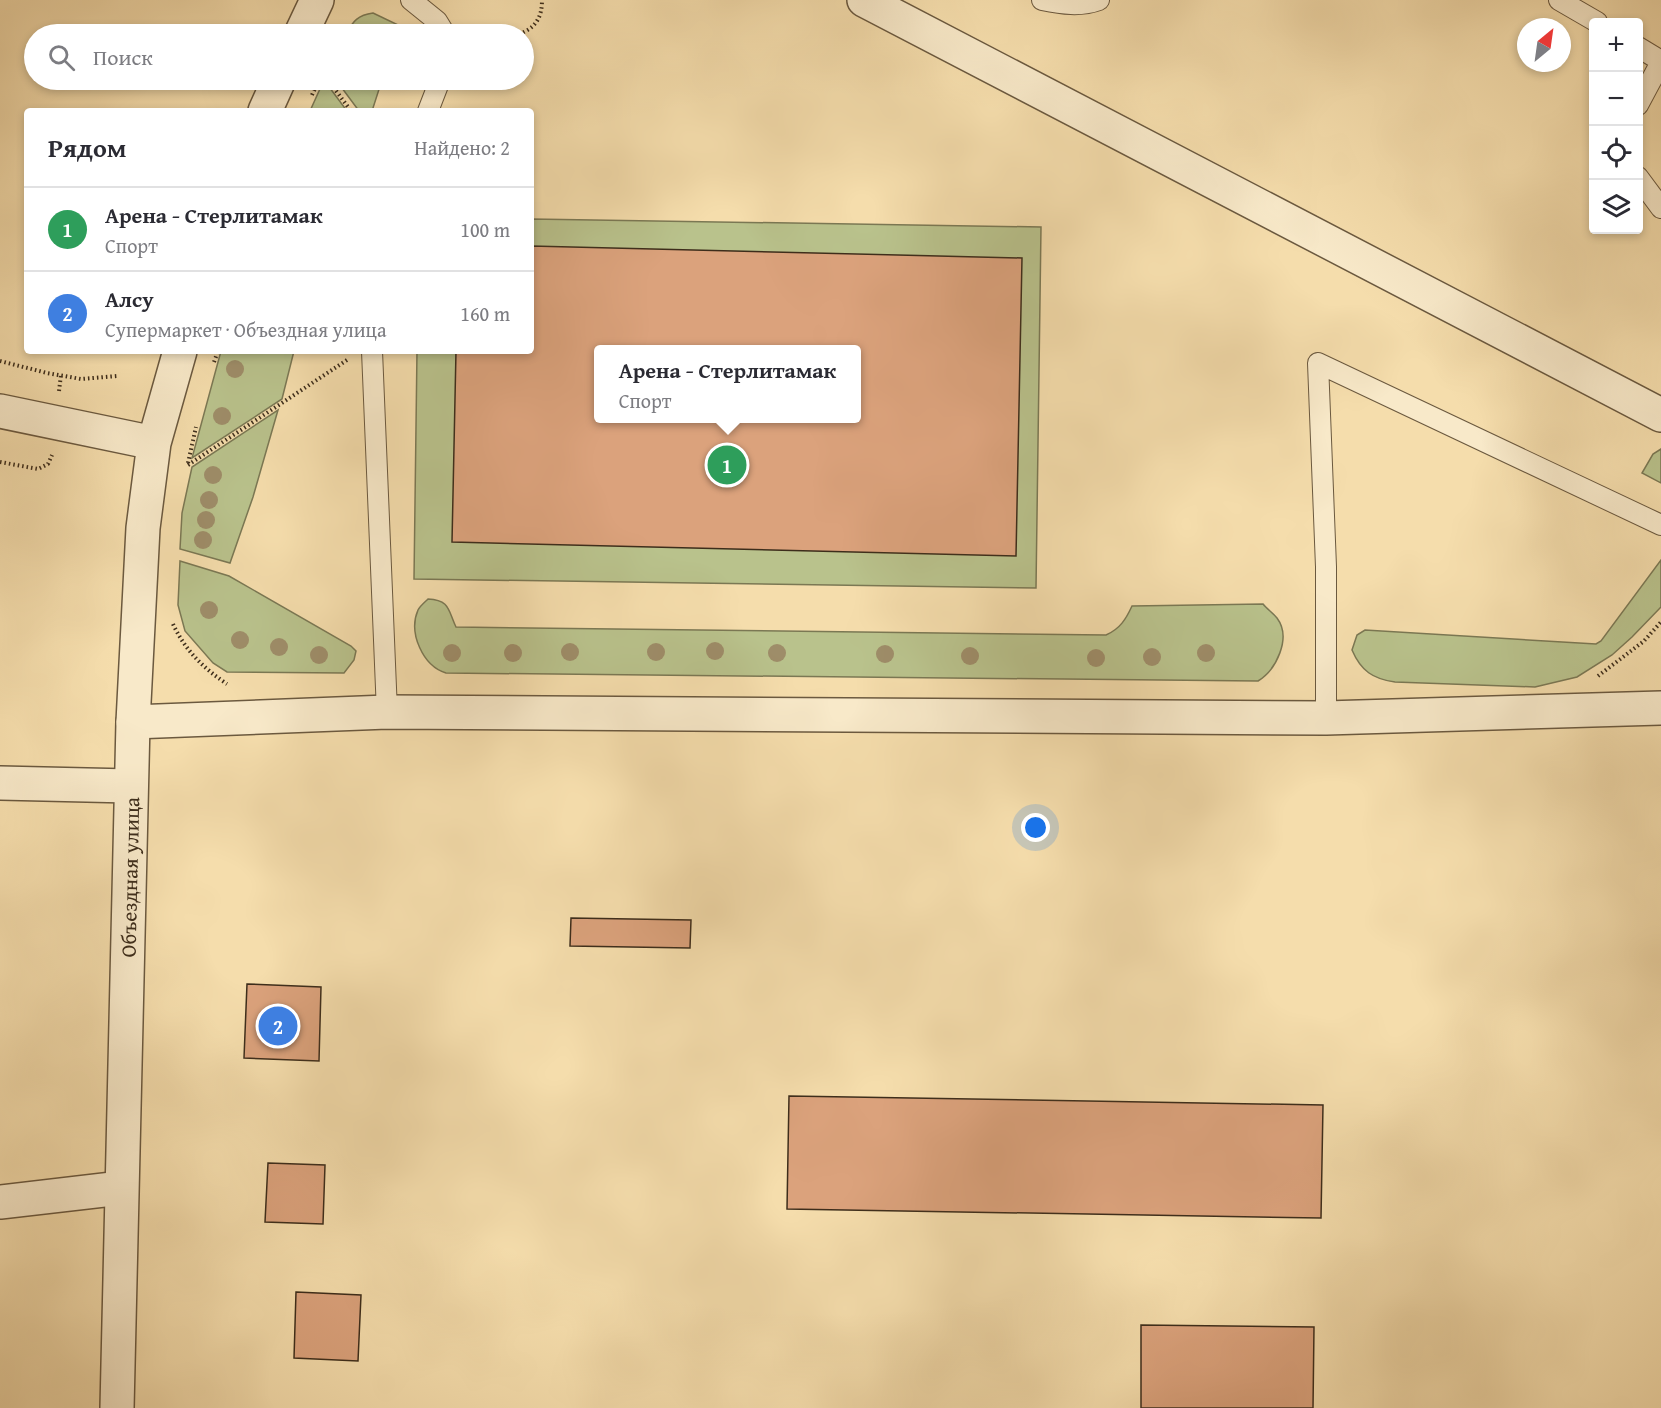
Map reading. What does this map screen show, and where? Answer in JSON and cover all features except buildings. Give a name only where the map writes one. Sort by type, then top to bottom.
[{"type":"street","points":[[306,24],[317,0]]},
{"type":"street","points":[[864,0],[1661,415]]},
{"type":"street","points":[[266,108],[274,90]]},
{"type":"street","name":"Объездная улица","points":[[117,1408],[130,786],[143,528],[154,442],[179,354]]},
{"type":"street","points":[[0,411],[154,442]]},
{"type":"street","points":[[133,722],[387,712],[1326,718],[1661,708]]},
{"type":"street","points":[[0,783],[130,786]]},
{"type":"street","points":[[0,1202],[121,1188]]},
{"type":"lane","points":[[411,0],[439,24]]},
{"type":"lane","points":[[1042,0],[1085,5],[1099,0]]},
{"type":"lane","points":[[1559,0],[1590,18]]},
{"type":"lane","points":[[1643,50],[1661,62],[1643,96]]},
{"type":"lane","points":[[429,108],[436,90]]},
{"type":"lane","points":[[1640,180],[1661,208]]},
{"type":"lane","points":[[372,354],[387,712]]},
{"type":"lane","points":[[1326,718],[1326,567],[1318,363],[1661,525]]},
{"type":"path","points":[[534,26],[537,24],[542,10],[542,0]]},
{"type":"path","points":[[335,90],[349,108]]},
{"type":"path","points":[[211,373],[217,354]]},
{"type":"path","points":[[187,465],[351,357]]},
{"type":"path","points":[[0,361],[47,374],[81,379],[117,376]]},
{"type":"path","points":[[185,474],[198,421]]},
{"type":"path","points":[[0,462],[38,469],[48,464],[53,448]]},
{"type":"path","points":[[171,618],[182,643],[206,670],[227,684],[236,685]]},
{"type":"path","points":[[1593,680],[1644,641],[1661,622]]},
{"type":"green space","points":[[373,13],[396,24],[352,24],[363,15]]},
{"type":"green space","points":[[319,90],[331,90],[345,108],[311,108]]},
{"type":"green space","points":[[343,90],[379,90],[373,108],[357,108]]},
{"type":"green space","points":[[534,219],[1041,227],[1036,588],[414,579],[417,354],[534,354]]},
{"type":"green space","points":[[220,354],[293,354],[282,399],[192,458]]},
{"type":"green space","points":[[278,410],[253,497],[230,563],[180,549],[182,513],[192,467]]},
{"type":"green space","points":[[1661,449],[1661,483],[1642,473],[1653,454]]},
{"type":"green space","points":[[1661,560],[1661,607],[1612,655],[1577,677],[1535,687],[1395,682],[1380,679],[1369,673],[1359,663],[1352,650],[1357,635],[1365,630],[1596,644],[1601,641]]},
{"type":"green space","points":[[180,561],[229,576],[351,646],[356,651],[354,660],[344,673],[227,672],[213,663],[185,631],[178,605]]},
{"type":"green space","points":[[428,599],[441,601],[447,607],[456,627],[1106,635],[1122,623],[1132,606],[1263,604],[1277,618],[1283,635],[1276,662],[1258,681],[446,673],[424,656],[416,638],[415,619],[418,610]]},
{"type":"place","name":"Арена - Стерлитамак","points":[[727,465]]},
{"type":"place","name":"Алсу","points":[[278,1026]]}]
